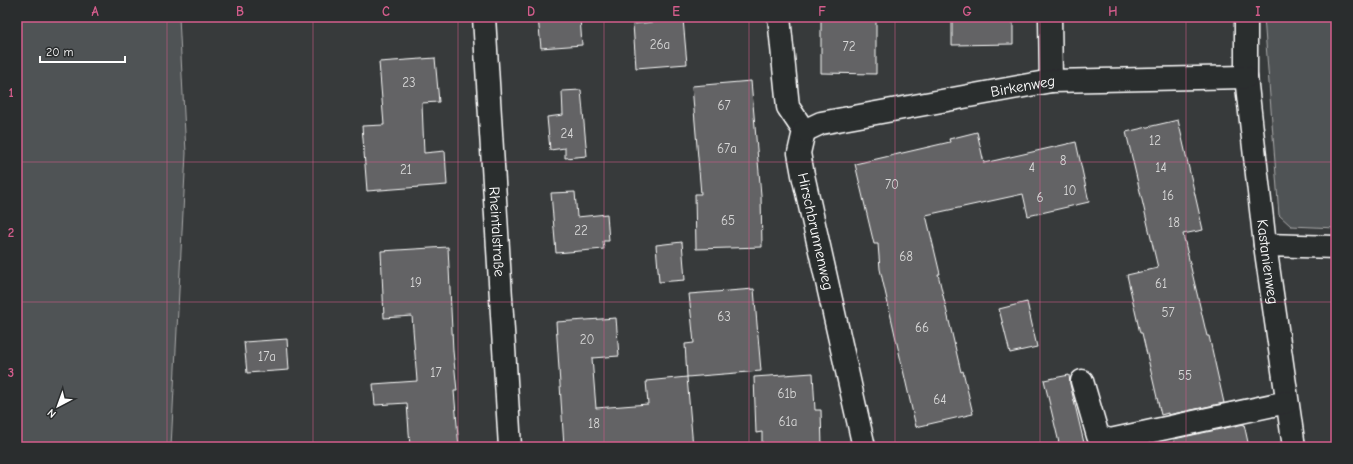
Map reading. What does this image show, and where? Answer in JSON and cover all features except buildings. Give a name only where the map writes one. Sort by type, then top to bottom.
[{"type":"street","name":"Rheintalstraße","points":[[484,17],[510,447]]},
{"type":"street","points":[[779,17],[788,107],[804,131]]},
{"type":"street","points":[[1050,17],[1051,81]]},
{"type":"street","name":"Kastanienweg","points":[[1246,17],[1246,76],[1265,245],[1294,447]]},
{"type":"street","name":"Birkenweg","points":[[804,131],[821,123],[1051,81],[1246,76]]},
{"type":"street","name":"Hirschbrunnenweg","points":[[804,131],[799,153],[803,175],[864,447]]},
{"type":"street","points":[[1265,245],[1336,247]]},
{"type":"street","points":[[1082,381],[1098,436],[1110,440],[1287,402]]},
{"type":"shaded area","points":[[17,17],[179,17],[186,153],[171,447],[17,447]]},
{"type":"shaded area","points":[[1264,17],[1336,17],[1336,228],[1291,226],[1279,215]]}]
